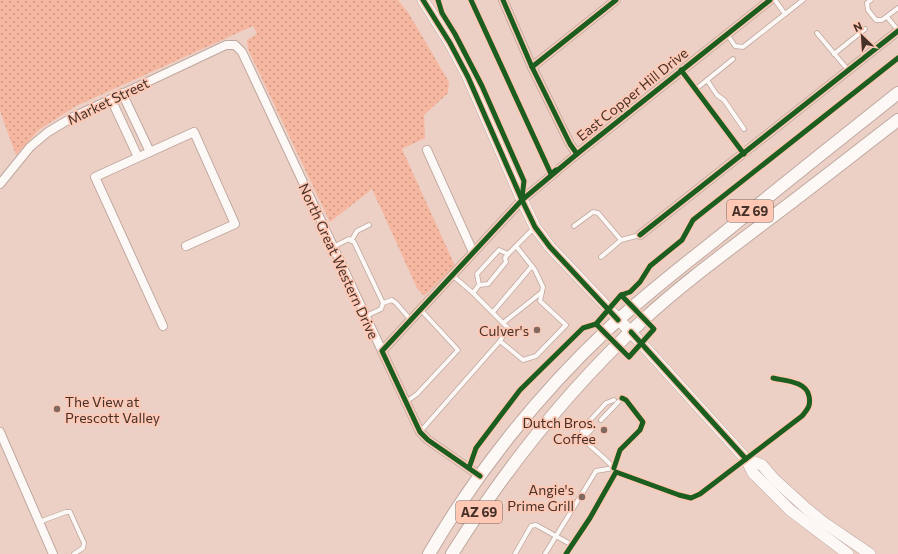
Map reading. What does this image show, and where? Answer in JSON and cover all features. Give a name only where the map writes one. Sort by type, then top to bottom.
[{"type":"main road","name":"AZ 69","points":[[429,554],[480,476],[513,432],[548,390],[618,320],[797,172],[898,93]]},
{"type":"main road","name":"AZ 69","points":[[452,554],[471,524],[517,460],[574,391],[644,319],[699,274],[898,120]]},
{"type":"street","points":[[423,0],[450,43],[468,77],[535,227],[550,247],[631,332],[746,459],[753,473],[790,510],[848,554]]},
{"type":"street","points":[[503,0],[532,66],[570,144],[577,154]]},
{"type":"street","points":[[532,66],[616,0]]},
{"type":"street","name":"East Copper Hill Drive","points":[[382,350],[522,200],[681,70],[770,0]]},
{"type":"street","points":[[640,235],[898,31]]},
{"type":"street","name":"Market Street","points":[[0,184],[30,147],[48,132],[72,117],[226,45],[235,45]]},
{"type":"street","name":"North Great Western Drive","points":[[235,45],[242,52],[420,432],[428,440],[480,476]]},
{"type":"street","points":[[122,94],[150,152]]},
{"type":"street","points":[[111,99],[138,157]]},
{"type":"street","points":[[163,326],[95,177],[194,132],[235,224],[186,246]]},
{"type":"street","points":[[427,150],[473,252]]},
{"type":"street","points":[[0,432],[53,554]]},
{"type":"street","points":[[746,459],[762,465],[774,479],[806,509],[870,554]]},
{"type":"lane","points":[[775,0],[786,14]]},
{"type":"lane","points":[[727,34],[735,46],[743,47],[803,0]]},
{"type":"lane","points":[[871,0],[868,3],[868,10],[876,20],[882,20],[898,8]]},
{"type":"lane","points":[[887,17],[898,31]]},
{"type":"lane","points":[[834,54],[865,29]]},
{"type":"lane","points":[[817,33],[848,71]]},
{"type":"lane","points":[[696,89],[733,59]]},
{"type":"lane","points":[[681,70],[744,154]]},
{"type":"lane","points":[[707,80],[717,95],[724,100],[744,129]]},
{"type":"lane","points":[[574,226],[593,212],[598,213],[621,240]]},
{"type":"lane","points":[[352,241],[357,231],[369,225]]},
{"type":"lane","points":[[473,293],[479,286],[488,284],[506,262],[505,258],[508,254],[535,227]]},
{"type":"lane","points":[[601,257],[621,240],[640,235]]},
{"type":"lane","points":[[333,247],[349,239],[354,242],[383,303]]},
{"type":"lane","points":[[500,341],[523,360],[536,356],[566,325],[540,301],[543,287],[532,266],[516,246]]},
{"type":"lane","points":[[479,286],[477,274],[499,250],[508,254]]},
{"type":"lane","points":[[493,312],[532,266]]},
{"type":"lane","points":[[420,432],[500,341],[508,328],[473,293],[451,275]]},
{"type":"lane","points":[[503,323],[542,292]]},
{"type":"lane","points":[[366,316],[380,309],[383,303],[392,300],[410,319]]},
{"type":"lane","points":[[406,402],[417,394],[458,350],[419,309]]},
{"type":"lane","points":[[614,400],[606,403],[584,428],[582,432],[586,442],[614,468],[616,472],[678,495],[691,498],[700,494],[802,416],[808,409],[810,401],[809,393],[805,387],[799,384],[773,378]]},
{"type":"lane","points":[[601,420],[622,398],[626,400],[643,422],[640,430],[620,450],[614,468]]},
{"type":"lane","points":[[584,438],[591,428]]},
{"type":"lane","points":[[545,554],[596,471],[614,468]]},
{"type":"lane","points":[[566,554],[590,518],[616,472]]},
{"type":"lane","points":[[39,522],[66,512],[70,512],[73,515],[84,543],[83,548],[74,554]]},
{"type":"lane","points":[[515,554],[532,526],[536,525],[572,545]]},
{"type":"shaded area","points":[[0,0],[398,0],[409,14],[449,82],[448,93],[424,115],[425,138],[402,149],[455,266],[424,296],[417,288],[372,189],[330,222],[248,49],[247,40],[257,34],[253,26],[76,106],[40,129],[16,155],[0,111]]},
{"type":"cycle path","points":[[423,0],[450,43],[468,77],[535,227],[550,247],[618,320]]},
{"type":"cycle path","points":[[438,0],[442,13],[455,34],[482,86],[524,181],[522,198]]},
{"type":"cycle path","points":[[471,0],[551,174],[556,170]]},
{"type":"cycle path","points":[[503,0],[532,67],[570,144],[577,154]]},
{"type":"cycle path","points":[[532,67],[616,0]]},
{"type":"cycle path","points":[[480,476],[428,440],[420,432],[382,351],[522,200],[577,154],[770,0]]},
{"type":"cycle path","points":[[640,235],[898,31]]},
{"type":"cycle path","points":[[469,468],[476,448],[520,390],[583,328],[596,324],[621,295],[630,292],[640,282],[650,266],[682,240],[693,220],[898,58]]},
{"type":"cycle path","points":[[681,70],[744,154]]},
{"type":"cycle path","points":[[596,324],[629,357],[654,329],[621,295]]},
{"type":"cycle path","points":[[631,332],[746,459]]},
{"type":"cycle path","points":[[566,554],[590,518],[616,472],[691,498],[700,494],[802,416],[807,409],[810,399],[804,387],[794,382],[773,378]]},
{"type":"cycle path","points":[[614,468],[620,450],[640,430],[643,422],[626,400],[622,398]]},
{"type":"place","name":"Culver's","points":[[537,330]]},
{"type":"place","name":"The View at Prescott Valley","points":[[57,409]]},
{"type":"place","name":"Dutch Bros. Coffee","points":[[604,430]]},
{"type":"place","name":"Angie's Prime Grill","points":[[582,497]]}]
